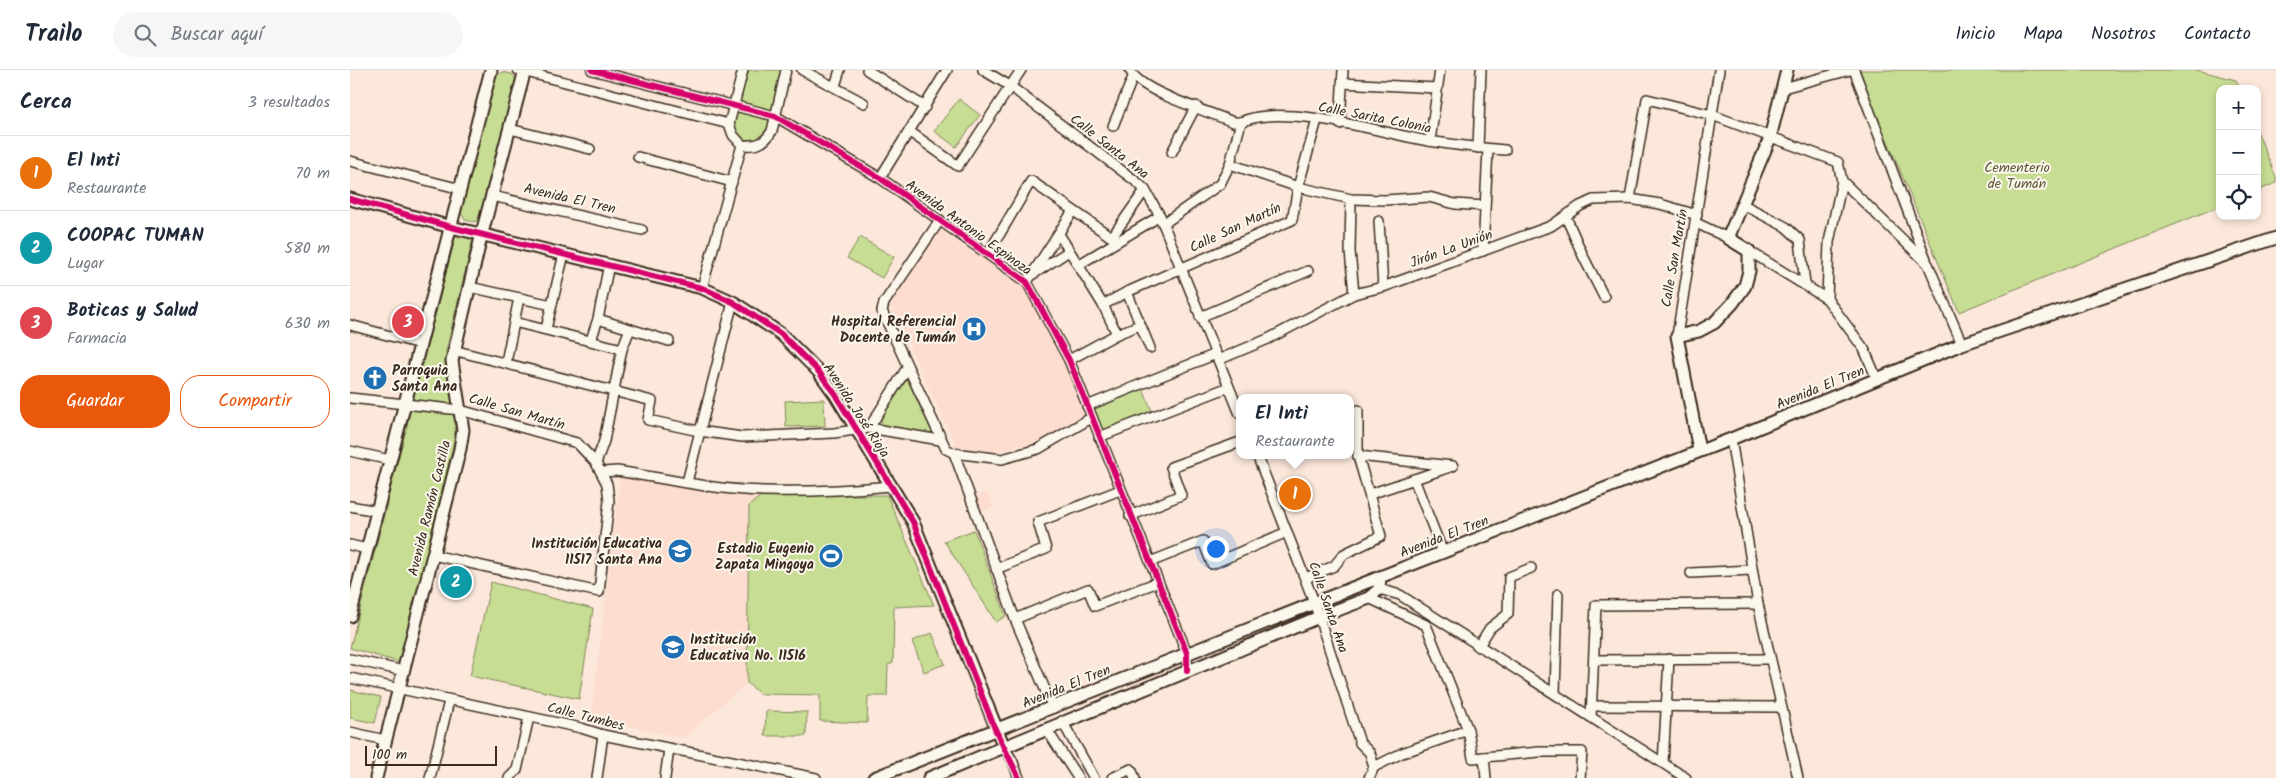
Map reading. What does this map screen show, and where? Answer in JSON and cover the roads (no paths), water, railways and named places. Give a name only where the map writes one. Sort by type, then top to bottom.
[{"type":"main road","points":[[350,616],[352,602],[491,70]]},
{"type":"main road","name":"Avenida Ramón Castilla","points":[[376,778],[460,449],[462,430],[452,361],[456,351],[456,340],[482,233],[510,129],[522,70]]},
{"type":"main road","points":[[1677,336],[1699,331],[1714,323],[1732,304],[1745,286],[1749,272],[1749,251],[1728,238],[1770,138],[1787,70]]},
{"type":"main road","name":"Avenida José Rioja","points":[[350,199],[451,227],[610,264],[702,288],[733,302],[759,317],[802,353],[820,372],[913,522],[1004,747]]},
{"type":"main road","name":"Avenida El Tren","points":[[874,778],[1314,602],[1380,583],[1443,553],[1699,450],[1731,439],[1962,344],[2276,238]]},
{"type":"main road","name":"Calle San Martín","points":[[1677,336],[1699,450]]},
{"type":"main road","name":"Avenida El Tren","points":[[929,778],[1047,730],[1062,721],[1369,598],[1380,583]]},
{"type":"street","points":[[522,70],[729,124]]},
{"type":"street","name":"Avenida Antonio Espinoza","points":[[592,70],[774,116],[880,178],[988,254],[1030,278],[1069,360],[1158,582],[1186,653],[1187,671]]},
{"type":"street","points":[[742,145],[732,134],[729,124],[743,70]]},
{"type":"street","points":[[742,145],[760,144],[767,140],[772,131],[786,70]]},
{"type":"street","points":[[802,70],[835,86],[864,104]]},
{"type":"street","points":[[835,86],[840,70]]},
{"type":"street","points":[[867,70],[925,107]]},
{"type":"street","points":[[880,178],[947,70]]},
{"type":"street","name":"Calle Santa Ana","points":[[983,70],[1010,86],[1145,190],[1162,220],[1236,404]]},
{"type":"street","points":[[910,132],[958,166],[1021,70]]},
{"type":"street","points":[[1340,124],[1343,70]]},
{"type":"street","points":[[1430,141],[1440,70]]},
{"type":"street","points":[[1478,148],[1481,70]]},
{"type":"street","name":"Calle San Martín","points":[[1677,336],[1719,70]]},
{"type":"street","points":[[1783,88],[1850,70]]},
{"type":"street","points":[[1854,70],[1928,264],[1962,344]]},
{"type":"street","points":[[1078,265],[1115,239],[1162,220],[1220,184],[1230,164],[1241,122],[1233,122],[1147,88],[1132,74],[1112,126]]},
{"type":"street","points":[[1342,83],[1436,88]]},
{"type":"street","points":[[1630,199],[1647,99],[1712,115],[1838,162],[1842,181],[1829,242],[1827,299]]},
{"type":"street","points":[[1172,152],[1196,106]]},
{"type":"street","name":"Calle Sarita Colonia","points":[[1241,122],[1251,118],[1279,114],[1430,141],[1505,150]]},
{"type":"street","name":"Calle San Martín","points":[[1181,268],[1292,220],[1298,187],[1317,120]]},
{"type":"street","points":[[510,129],[590,149]]},
{"type":"street","points":[[702,288],[742,145]]},
{"type":"street","points":[[1483,252],[1488,149]]},
{"type":"street","points":[[638,158],[732,182]]},
{"type":"street","points":[[350,161],[461,189]]},
{"type":"street","points":[[1230,164],[1298,187],[1351,199],[1385,200],[1429,197],[1455,204],[1485,206]]},
{"type":"street","points":[[988,254],[1031,181],[1115,239]]},
{"type":"street","points":[[1842,181],[1928,264]]},
{"type":"street","points":[[1115,239],[1145,190]]},
{"type":"street","name":"Avenida El Tren","points":[[492,196],[642,230]]},
{"type":"street","points":[[1351,199],[1350,251],[1354,294]]},
{"type":"street","name":"Jirón La Unión","points":[[1087,406],[1268,339],[1354,294],[1383,287],[1551,226],[1580,206],[1593,200],[1630,199],[1696,219],[1728,238]]},
{"type":"street","points":[[1742,204],[1786,227],[1800,240],[1805,284]]},
{"type":"street","points":[[1030,278],[1073,211]]},
{"type":"street","points":[[1566,217],[1604,297]]},
{"type":"street","points":[[940,220],[884,303],[882,311],[940,440],[950,451],[1015,619],[1052,708]]},
{"type":"street","points":[[1379,221],[1383,287]]},
{"type":"street","points":[[1058,234],[1103,306],[1117,334]]},
{"type":"street","points":[[1030,278],[1069,251]]},
{"type":"street","points":[[1749,251],[1777,270],[1805,284],[1827,299],[1864,349],[1877,379]]},
{"type":"street","points":[[546,329],[564,254]]},
{"type":"street","points":[[591,340],[598,319],[610,264]]},
{"type":"street","points":[[1103,306],[1127,292],[1181,268]]},
{"type":"street","points":[[1200,317],[1308,271]]},
{"type":"street","points":[[469,286],[552,305]]},
{"type":"street","points":[[1127,292],[1150,348]]},
{"type":"street","points":[[506,362],[520,298]]},
{"type":"street","points":[[687,482],[733,302]]},
{"type":"street","points":[[598,319],[669,341]]},
{"type":"street","points":[[514,322],[622,349]]},
{"type":"street","points":[[350,325],[420,344]]},
{"type":"street","points":[[1069,360],[1117,334],[1140,325]]},
{"type":"street","points":[[596,463],[604,441],[622,349],[630,329]]},
{"type":"street","points":[[456,351],[506,362],[652,401],[648,420],[699,431],[742,438],[834,433],[869,428],[940,440]]},
{"type":"street","points":[[869,428],[907,368]]},
{"type":"street","points":[[1099,437],[1229,386]]},
{"type":"street","name":"Calle San Martín","points":[[350,398],[460,410],[577,443],[603,472]]},
{"type":"street","points":[[1306,578],[1334,566],[1344,554],[1381,536],[1358,456],[1358,410]]},
{"type":"street","points":[[950,451],[1002,459],[1038,449],[1091,418]]},
{"type":"street","points":[[1731,439],[1758,604],[1798,778]]},
{"type":"street","points":[[1130,516],[1181,495],[1171,467],[1236,443]]},
{"type":"street","points":[[350,451],[390,460]]},
{"type":"street","points":[[1358,456],[1453,466],[1370,494]]},
{"type":"street","name":"Calle Santa Ana","points":[[1259,459],[1306,578],[1360,743],[1370,753],[1374,767]]},
{"type":"street","points":[[433,554],[599,592],[609,501],[603,472],[617,471],[764,491],[844,491],[891,486]]},
{"type":"street","points":[[1414,479],[1443,553]]},
{"type":"street","points":[[996,569],[1046,549],[1038,522],[1120,490]]},
{"type":"street","points":[[350,506],[377,511]]},
{"type":"street","points":[[1150,562],[1203,541],[1212,564],[1287,532]]},
{"type":"street","points":[[350,545],[367,549]]},
{"type":"street","points":[[1478,647],[1490,628],[1508,614],[1509,578],[1531,568]]},
{"type":"street","points":[[1691,573],[1752,570]]},
{"type":"street","points":[[1015,619],[1088,589],[1095,606],[1158,582]]},
{"type":"street","points":[[1380,583],[1686,778]]},
{"type":"street","points":[[1555,693],[1558,594]]},
{"type":"street","points":[[1369,598],[1426,625],[1468,730],[1473,758],[1539,752],[1582,752],[1580,778]]},
{"type":"street","points":[[1592,717],[1596,606],[1758,604]]},
{"type":"street","points":[[350,659],[404,671]]},
{"type":"street","points":[[1663,763],[1668,707],[1669,659]]},
{"type":"street","points":[[1594,660],[1770,659]]},
{"type":"street","name":"Calle Tumbes","points":[[350,678],[603,735],[795,776],[816,778]]},
{"type":"street","points":[[430,778],[449,701]]},
{"type":"street","points":[[1593,706],[1781,707]]},
{"type":"street","points":[[509,778],[517,770],[529,717]]},
{"type":"street","points":[[1062,721],[1094,778]]},
{"type":"street","points":[[1047,730],[1078,778]]},
{"type":"street","points":[[1369,778],[1374,767],[1402,753],[1468,730]]},
{"type":"street","points":[[350,732],[386,740]]},
{"type":"street","points":[[597,778],[603,735]]},
{"type":"street","points":[[1004,747],[1020,778]]},
{"type":"street","points":[[665,778],[670,749]]},
{"type":"street","points":[[1484,757],[1486,778]]},
{"type":"street","points":[[1112,778],[1131,769],[1135,778]]},
{"type":"place","name":"Boticas y Salud","points":[[408,322]]},
{"type":"place","name":"Hospital Referencial Docente de Tumán","points":[[974,329]]},
{"type":"place","name":"Parroquia Santa Ana","points":[[375,378]]},
{"type":"place","name":"El Inti","points":[[1295,494]]},
{"type":"place","name":"Institución Educativa 11517 Santa Ana","points":[[680,551]]},
{"type":"place","name":"Estadio Eugenio Zapata Mingoya","points":[[831,556]]},
{"type":"place","name":"COOPAC TUMAN","points":[[456,582]]},
{"type":"place","name":"Institución Educativa No. 11516","points":[[673,647]]},
{"type":"park label","name":"Cementerio de Tumán","points":[[2017,175]]}]
